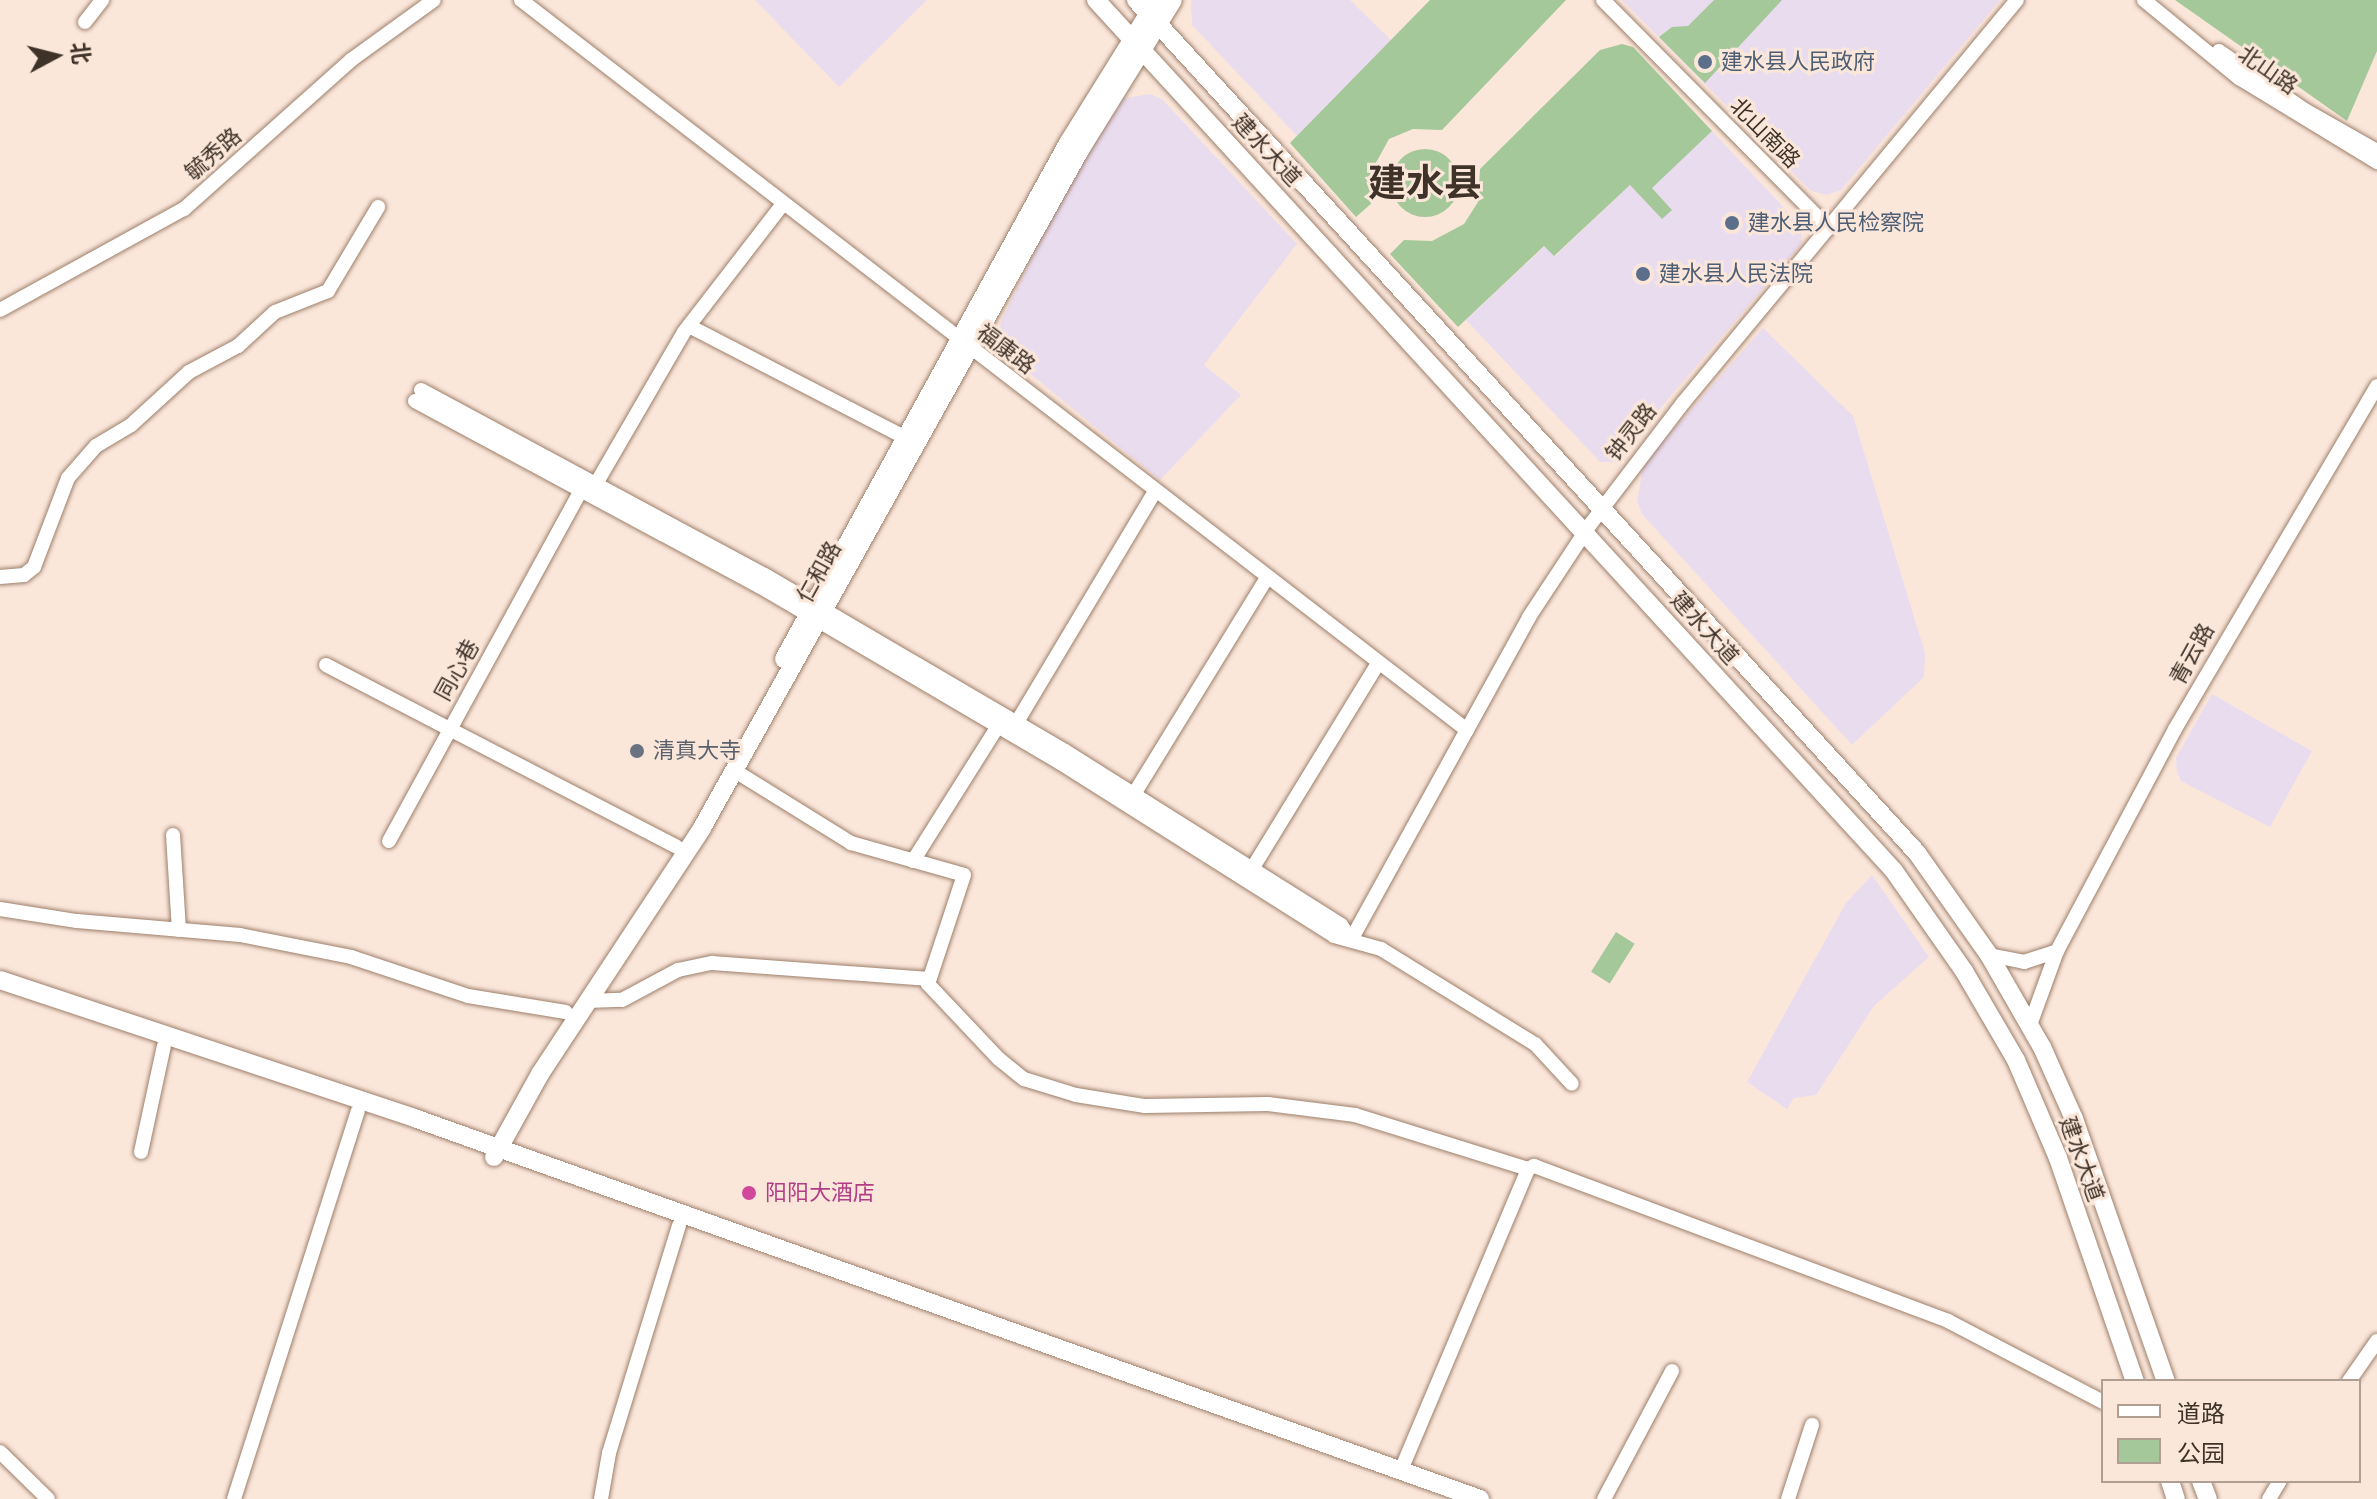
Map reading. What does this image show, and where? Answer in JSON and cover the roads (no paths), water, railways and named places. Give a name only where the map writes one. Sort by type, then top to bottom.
[{"type":"main road","name":"建水大道","points":[[1096,0],[1894,871],[1964,971],[2037,1106],[2134,1379]]},
{"type":"main road","name":"仁和路","points":[[490,1152],[566,1012],[677,847],[816,612],[1136,43],[1149,9],[1173,0]]},
{"type":"main road","name":"建水大道","points":[[1149,9],[1917,853],[1989,955],[2030,1025],[2074,1119],[2165,1379]]},
{"type":"main road","name":"仁和路","points":[[490,1152],[587,1001],[684,859],[735,771],[904,437],[964,344]]},
{"type":"main road","points":[[0,980],[1235,1418],[1445,1499]]},
{"type":"main road","points":[[0,992],[359,1106]]},
{"type":"main road","points":[[490,1152],[679,1226],[1480,1499]]},
{"type":"street","points":[[85,22],[102,0]]},
{"type":"street","name":"毓秀路","points":[[0,310],[184,209],[351,60],[434,0]]},
{"type":"street","name":"福康路","points":[[521,0],[1467,730]]},
{"type":"street","name":"北山南路","points":[[1603,0],[1829,228]]},
{"type":"street","name":"钟灵路","points":[[1351,940],[1529,617],[1602,507],[2017,0]]},
{"type":"street","name":"北山路","points":[[2144,0],[2256,90],[2377,162]]},
{"type":"street","name":"北山路","points":[[2159,0],[2270,88],[2377,151]]},
{"type":"street","name":"同心巷","points":[[677,847],[449,730],[689,326],[783,204]]},
{"type":"street","points":[[0,577],[24,575],[34,567],[68,478],[84,458],[131,425],[181,378],[238,346],[275,312],[328,291],[378,207]]},
{"type":"street","points":[[689,326],[904,437]]},
{"type":"street","name":"青云路","points":[[2030,1025],[2057,951],[2210,666],[2377,386]]},
{"type":"street","points":[[418,395],[1017,722],[1341,925],[1351,940]]},
{"type":"street","points":[[1017,722],[1155,491]]},
{"type":"street","points":[[1134,794],[1267,578]]},
{"type":"street","points":[[816,612],[1334,936],[1381,949],[1503,1023],[1535,1044],[1572,1084]]},
{"type":"street","points":[[1252,869],[1378,663]]},
{"type":"street","points":[[326,665],[449,730],[389,841]]},
{"type":"street","points":[[913,861],[998,726]]},
{"type":"street","points":[[735,771],[851,843],[966,879],[929,979]]},
{"type":"street","points":[[173,835],[179,930]]},
{"type":"street","points":[[0,909],[179,930],[334,953],[458,994],[566,1012]]},
{"type":"street","points":[[1989,955],[2024,962],[2057,951]]},
{"type":"street","points":[[587,1001],[622,1000],[678,970],[712,963],[929,979],[1012,1071],[1054,1089],[1145,1106],[1268,1104],[1355,1115],[1528,1169]]},
{"type":"street","points":[[141,1152],[164,1046]]},
{"type":"street","points":[[234,1499],[359,1106]]},
{"type":"street","points":[[1401,1470],[1528,1169],[1534,1166],[1584,1181],[1948,1321],[2101,1401]]},
{"type":"street","points":[[601,1499],[609,1453],[679,1226]]},
{"type":"street","points":[[2350,1379],[2377,1341]]},
{"type":"street","points":[[1604,1499],[1672,1371]]},
{"type":"street","points":[[1788,1499],[1812,1425]]},
{"type":"street","points":[[0,1452],[48,1499]]},
{"type":"place","name":"建水县人民政府","points":[[1705,62]]},
{"type":"place","name":"建水县人民检察院","points":[[1732,223]]},
{"type":"place","name":"建水县人民法院","points":[[1643,274]]},
{"type":"place","name":"清真大寺","points":[[637,751]]},
{"type":"place","name":"阳阳大酒店","points":[[749,1193]]},
{"type":"district","name":"建水县","points":[[1425,184]]}]
